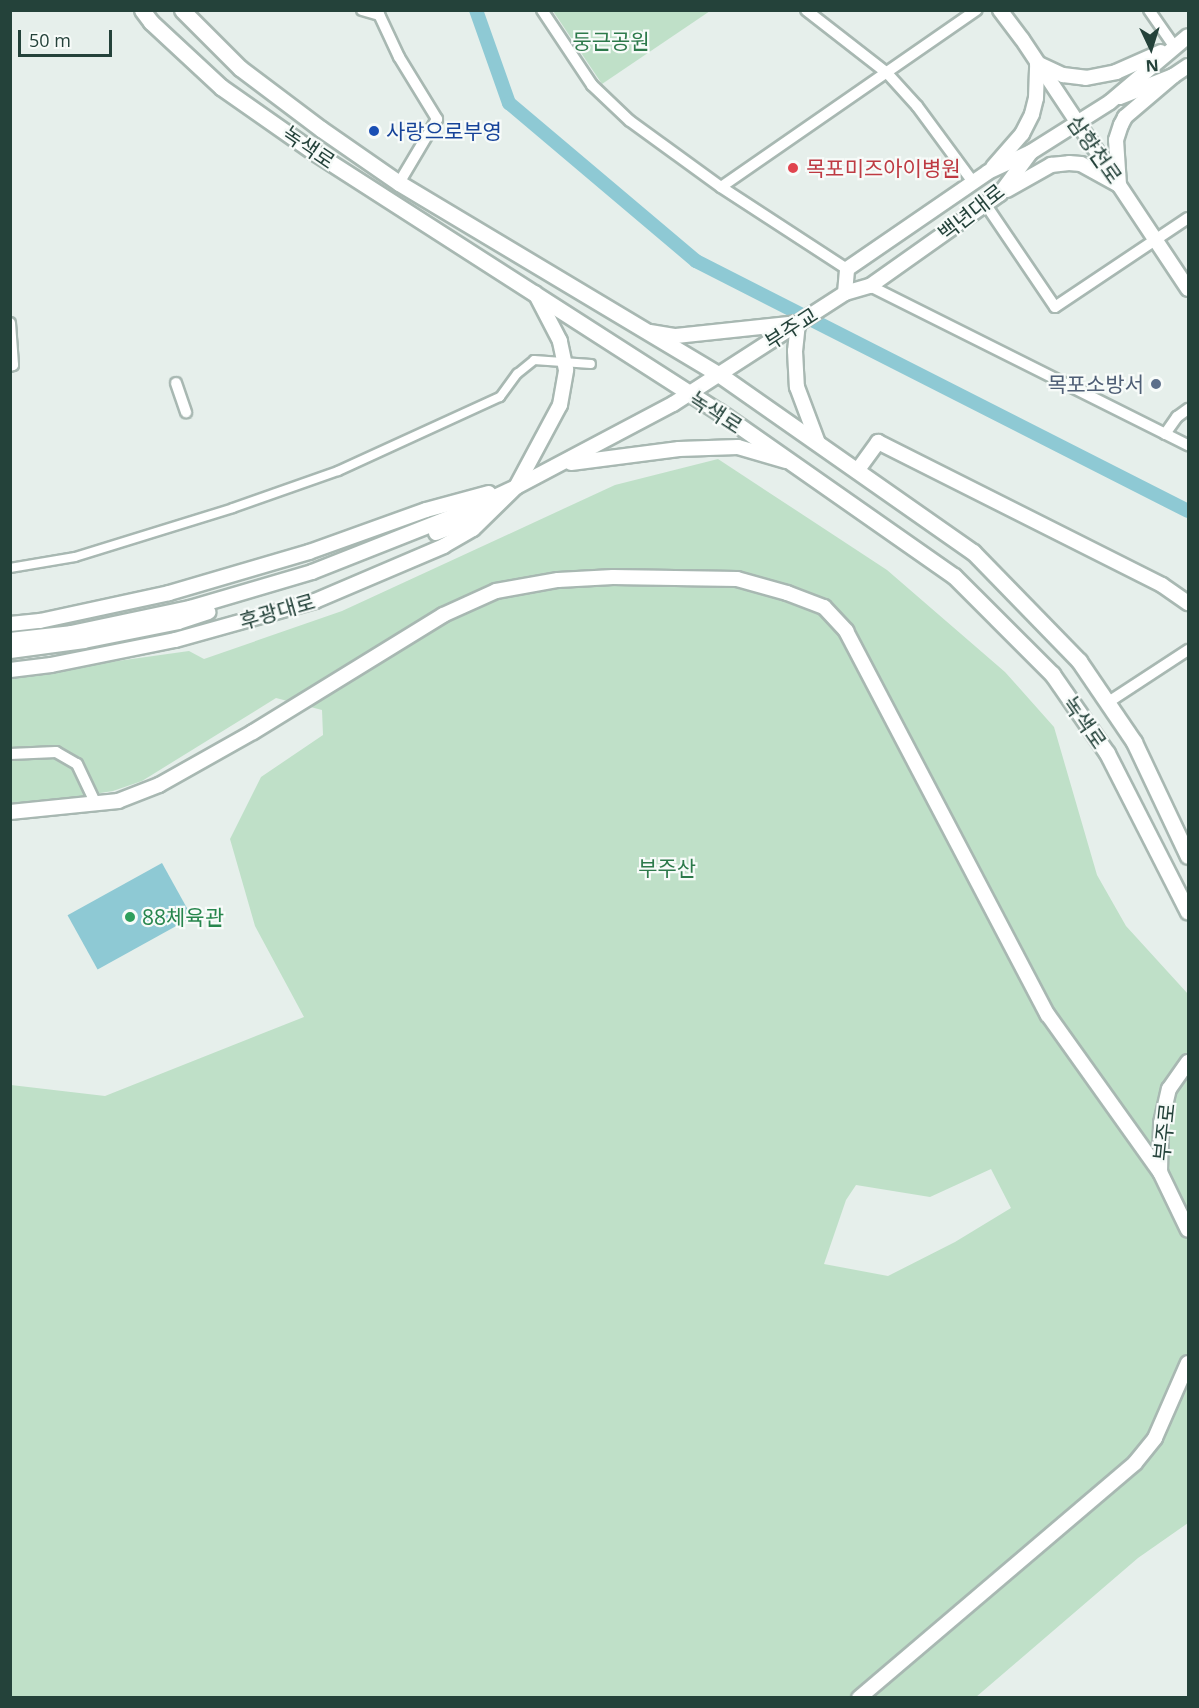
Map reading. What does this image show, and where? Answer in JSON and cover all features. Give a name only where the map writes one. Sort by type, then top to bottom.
[{"type":"main road","name":"녹색로","points":[[142,10],[151,22],[221,87],[314,152],[688,393],[954,576],[1052,674],[1107,753],[1188,912]]},
{"type":"main road","name":"녹색로","points":[[182,10],[240,68],[321,129],[399,183],[720,375],[974,552],[1079,661],[1134,742],[1188,856]]},
{"type":"street","points":[[362,10],[378,13],[399,57],[437,119],[399,183]]},
{"type":"street","points":[[542,10],[592,85],[630,121],[721,187],[848,269],[845,293]]},
{"type":"street","points":[[806,10],[887,73],[917,106],[973,182]]},
{"type":"street","points":[[721,187],[977,10]]},
{"type":"street","name":"삼향천로","points":[[1000,10],[1188,290]]},
{"type":"street","points":[[1149,10],[1174,46]]},
{"type":"street","points":[[1031,152],[1110,102],[1188,36]]},
{"type":"street","points":[[988,172],[1022,134],[1032,114],[1036,98],[1037,63],[1063,75],[1094,78],[1116,72],[1174,46]]},
{"type":"street","points":[[1119,185],[1116,140],[1120,125],[1125,117],[1188,66]]},
{"type":"street","points":[[1110,102],[1173,76]]},
{"type":"street","name":"백년대로","points":[[848,269],[988,172],[1031,152]]},
{"type":"street","name":"백년대로","points":[[845,293],[870,286],[986,205],[1000,194],[1031,152]]},
{"type":"street","points":[[1000,194],[1052,165],[1069,163],[1081,164],[1119,185]]},
{"type":"street","points":[[986,205],[1055,307],[1188,218]]},
{"type":"street","points":[[870,286],[1188,445]]},
{"type":"street","points":[[516,487],[560,405],[566,370],[560,341],[536,293]]},
{"type":"street","name":"부주교","points":[[737,364],[845,293]]},
{"type":"street","points":[[10,323],[14,365],[10,366]]},
{"type":"street","points":[[650,332],[676,336],[798,323],[795,372],[800,396],[818,443]]},
{"type":"street","points":[[10,568],[75,557],[233,508],[338,471],[500,397],[517,374],[534,360],[591,364]]},
{"type":"street","name":"후광대로","points":[[10,640],[71,633],[190,608],[312,572],[456,515],[516,487],[737,364]]},
{"type":"street","points":[[176,383],[186,412]]},
{"type":"street","points":[[1165,434],[1177,417],[1188,409]]},
{"type":"street","points":[[857,471],[878,442],[1162,585],[1188,603]]},
{"type":"street","points":[[560,464],[679,448],[738,447],[792,463]]},
{"type":"street","name":"후광대로","points":[[10,624],[40,621],[169,593],[309,552],[426,510],[516,487]]},
{"type":"street","name":"후광대로","points":[[10,651],[84,641],[178,622],[314,580],[468,521],[516,487]]},
{"type":"street","name":"후광대로","points":[[10,670],[51,665],[175,640],[315,601],[444,546],[473,529],[516,487]]},
{"type":"street","points":[[10,812],[118,801],[159,785],[253,732],[443,615],[496,591],[558,580],[612,577],[737,579],[787,593],[824,607],[846,631],[1048,1015],[1160,1172],[1188,1230]]},
{"type":"street","points":[[1107,703],[1186,656]]},
{"type":"street","points":[[10,754],[56,752],[77,764],[95,802]]},
{"type":"street","name":"부주로","points":[[1160,1172],[1161,1123],[1168,1089],[1188,1062]]},
{"type":"street","points":[[859,1698],[1136,1463],[1155,1438],[1188,1363]]},
{"type":"green space","name":"둥근공원","points":[[553,11],[710,11],[602,84]]},
{"type":"green space","name":"부주산","points":[[718,459],[887,570],[1005,672],[1054,727],[1097,875],[1126,926],[1188,994],[1188,1523],[1138,1558],[976,1697],[11,1697],[11,1085],[105,1096],[304,1017],[255,926],[230,839],[261,777],[323,735],[322,710],[276,698],[142,781],[113,791],[50,801],[11,803],[10,676],[189,651],[204,659],[342,611],[615,485]],"holes":[[[991,1169],[1011,1208],[955,1242],[888,1276],[824,1264],[846,1200],[856,1185],[930,1197]]]},
{"type":"water","name":"88체육관","points":[[162,863],[192,917],[98,970],[68,915]]},
{"type":"waterway","points":[[476,10],[509,103],[696,261],[1188,511]]},
{"type":"place","name":"사랑으로부영","points":[[374,131]]},
{"type":"place","name":"목포미즈아이병원","points":[[793,168]]},
{"type":"place","name":"목포소방서","points":[[1156,384]]},
{"type":"place","name":"88체육관","points":[[130,917]]}]
